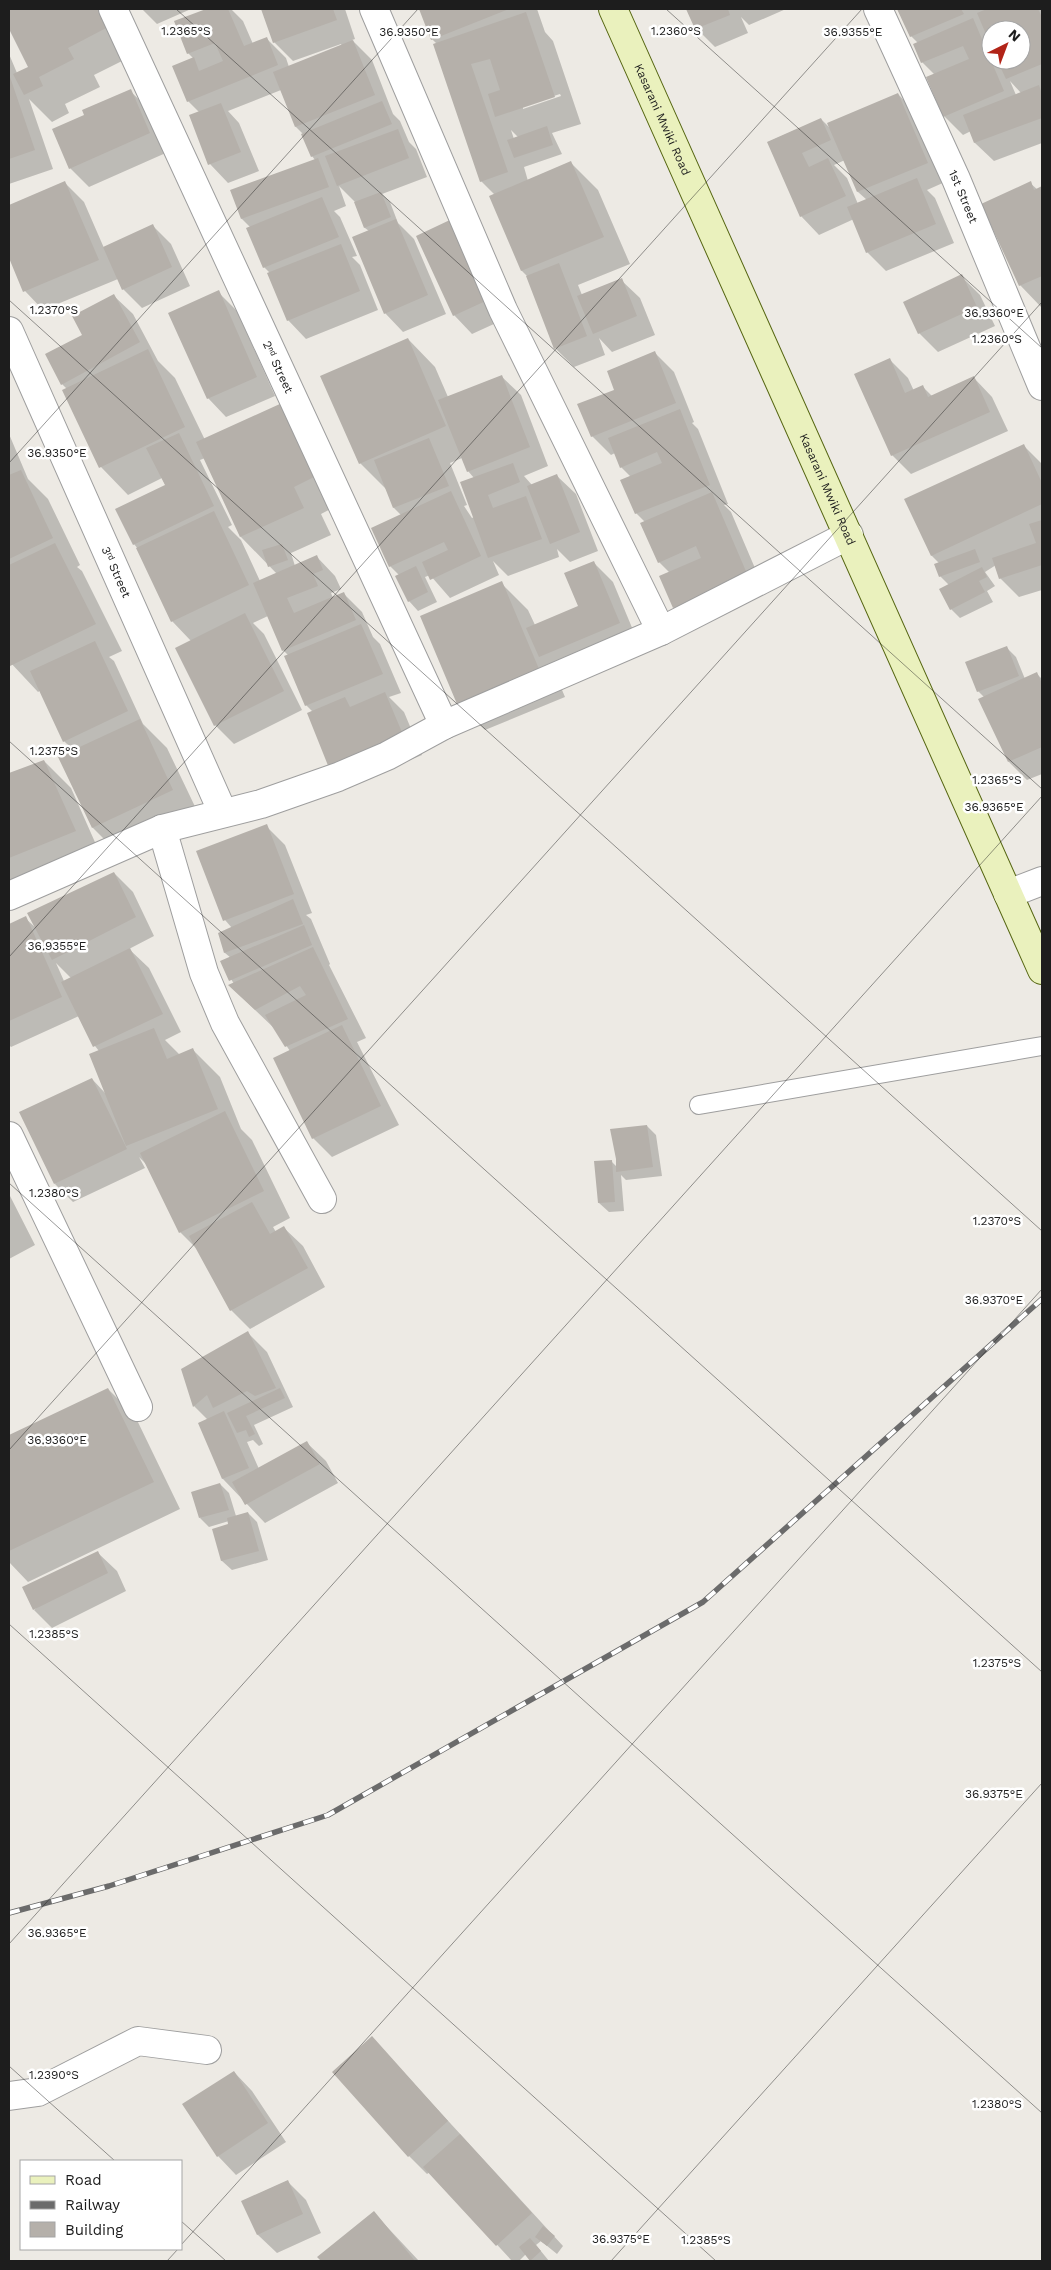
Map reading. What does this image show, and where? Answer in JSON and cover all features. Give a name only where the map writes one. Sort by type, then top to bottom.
[{"type":"main road","name":"Kasarani Mwiki Road","points":[[613,9],[1042,970]]},
{"type":"street","name":"2ⁿᵈ Street","points":[[112,9],[444,725]]},
{"type":"street","points":[[374,9],[503,310],[661,631]]},
{"type":"street","name":"1st Street","points":[[878,9],[956,179],[1042,386]]},
{"type":"street","name":"3ʳᵈ Street","points":[[9,331],[223,814]]},
{"type":"street","points":[[9,896],[162,829],[261,804],[338,777],[387,756],[444,725],[661,631],[849,535]]},
{"type":"street","points":[[162,829],[204,973],[224,1023],[322,1199]]},
{"type":"street","points":[[1008,894],[1042,881]]},
{"type":"street","points":[[9,1136],[138,1407]]},
{"type":"street","points":[[9,2096],[38,2092],[138,2041],[207,2050]]},
{"type":"lane","points":[[699,1105],[1042,1046]]},
{"type":"building","points":[[9,9],[98,9],[108,27],[68,48],[74,59],[39,77],[43,86],[24,95],[13,74],[28,67],[9,29]]},
{"type":"building","points":[[206,9],[228,9],[244,46],[267,37],[278,65],[187,102],[172,66],[194,57],[199,71],[223,61],[215,43],[187,54],[174,21]]},
{"type":"building","points":[[261,9],[333,9],[337,20],[273,43]]},
{"type":"building","points":[[419,9],[509,9],[431,40]]},
{"type":"building","points":[[686,9],[728,9],[730,15],[695,29]]},
{"type":"building","points":[[897,9],[961,9],[964,14],[910,37]]},
{"type":"building","points":[[987,9],[1038,9],[1042,17],[1042,64],[1031,69],[1031,20],[981,20],[981,22],[977,13]]},
{"type":"building","points":[[526,12],[555,97],[495,117],[488,94],[500,90],[490,59],[471,64],[508,172],[480,182],[433,44]]},
{"type":"building","points":[[973,18],[981,37],[981,70],[995,70],[1004,91],[943,117],[926,77],[969,59],[963,46],[921,63],[913,44]]},
{"type":"building","points":[[353,40],[375,95],[295,127],[273,72]]},
{"type":"building","points":[[1002,70],[1028,70],[1006,79]]},
{"type":"building","points":[[9,74],[35,150],[9,159]]},
{"type":"building","points":[[1039,85],[1042,94],[1042,118],[974,143],[963,115]]},
{"type":"building","points":[[131,89],[150,133],[69,169],[52,129],[84,115],[82,110]]},
{"type":"building","points":[[898,93],[928,163],[857,192],[827,123]]},
{"type":"building","points":[[382,101],[392,124],[311,157],[301,134]]},
{"type":"building","points":[[221,103],[241,152],[208,165],[189,115]]},
{"type":"building","points":[[821,118],[831,140],[802,153],[809,167],[828,158],[846,196],[800,217],[767,142]]},
{"type":"building","points":[[547,126],[553,145],[514,158],[507,140]]},
{"type":"building","points":[[398,129],[409,158],[337,186],[325,156]]},
{"type":"building","points":[[318,158],[329,187],[241,219],[230,190]]},
{"type":"building","points":[[571,161],[604,237],[521,271],[489,196]]},
{"type":"building","points":[[917,178],[936,224],[866,253],[847,207]]},
{"type":"building","points":[[65,181],[99,260],[23,292],[9,258],[9,205]]},
{"type":"building","points":[[1031,181],[1034,190],[1042,186],[1042,276],[1019,286],[981,204]]},
{"type":"building","points":[[381,192],[391,217],[364,228],[354,202]]},
{"type":"building","points":[[322,197],[339,237],[263,268],[246,228]]},
{"type":"building","points":[[396,219],[428,295],[384,314],[352,237]]},
{"type":"building","points":[[452,219],[490,299],[453,316],[416,236]]},
{"type":"building","points":[[153,224],[172,267],[122,290],[103,247]]},
{"type":"building","points":[[341,244],[360,291],[287,321],[267,273]]},
{"type":"building","points":[[559,263],[587,336],[554,349],[526,276]]},
{"type":"building","points":[[962,274],[977,307],[918,334],[903,302]]},
{"type":"building","points":[[622,278],[637,316],[593,334],[577,296]]},
{"type":"building","points":[[219,290],[257,377],[207,399],[168,313]]},
{"type":"building","points":[[114,294],[140,342],[61,385],[45,354],[82,335],[72,316]]},
{"type":"building","points":[[408,338],[446,426],[359,464],[320,376]]},
{"type":"building","points":[[148,349],[185,427],[99,468],[62,390]]},
{"type":"building","points":[[655,351],[676,403],[591,437],[577,404],[614,390],[607,371]]},
{"type":"building","points":[[890,358],[905,393],[923,385],[928,397],[974,376],[990,412],[891,456],[854,374]]},
{"type":"building","points":[[502,375],[530,447],[467,472],[438,400]]},
{"type":"building","points":[[282,403],[316,476],[294,487],[304,508],[240,537],[196,442]]},
{"type":"building","points":[[680,409],[710,485],[635,514],[620,480],[662,463],[657,452],[620,468],[608,438]]},
{"type":"building","points":[[179,433],[214,506],[133,545],[115,509],[165,485],[146,448]]},
{"type":"building","points":[[429,438],[449,486],[393,508],[374,460]]},
{"type":"building","points":[[1024,444],[1042,483],[1042,504],[931,556],[904,499]]},
{"type":"building","points":[[513,463],[520,482],[488,495],[493,508],[526,496],[542,539],[488,558],[460,482]]},
{"type":"building","points":[[21,470],[53,538],[9,559],[9,475]]},
{"type":"building","points":[[557,474],[580,532],[550,544],[527,486]]},
{"type":"building","points":[[451,491],[481,556],[430,580],[422,562],[448,550],[444,542],[389,567],[371,528]]},
{"type":"building","points":[[712,492],[748,576],[673,608],[659,576],[701,558],[696,546],[658,563],[640,523]]},
{"type":"building","points":[[214,511],[249,585],[171,622],[136,548]]},
{"type":"building","points":[[1042,520],[1042,565],[999,579],[992,558],[1036,543],[1029,524]]},
{"type":"building","points":[[55,543],[96,624],[10,666],[9,565]]},
{"type":"building","points":[[282,544],[288,560],[268,567],[262,550]]},
{"type":"building","points":[[975,549],[980,562],[939,577],[934,564]]},
{"type":"building","points":[[317,555],[323,570],[313,574],[318,586],[287,598],[294,613],[344,592],[356,620],[282,651],[253,583]]},
{"type":"building","points":[[594,561],[620,623],[539,657],[526,628],[578,606],[564,573]]},
{"type":"building","points":[[416,566],[428,592],[408,602],[395,576]]},
{"type":"building","points":[[982,567],[987,577],[979,581],[985,592],[950,610],[939,589]]},
{"type":"building","points":[[502,581],[539,669],[457,704],[420,616]]},
{"type":"building","points":[[245,613],[284,691],[214,726],[175,648]]},
{"type":"building","points":[[361,624],[383,674],[305,706],[284,656]]},
{"type":"building","points":[[95,641],[128,711],[63,742],[30,671]]},
{"type":"building","points":[[1007,646],[1019,676],[977,692],[965,662]]},
{"type":"building","points":[[1037,672],[1042,684],[1042,747],[1008,762],[978,699]]},
{"type":"building","points":[[385,692],[404,737],[329,768],[307,713],[345,697],[350,707]]},
{"type":"building","points":[[140,719],[173,790],[92,828],[58,757]]},
{"type":"building","points":[[44,760],[76,831],[9,858],[9,773]]},
{"type":"building","points":[[267,824],[294,894],[223,921],[196,851]]},
{"type":"building","points":[[114,872],[136,917],[52,960],[27,913]]},
{"type":"building","points":[[293,899],[303,924],[224,953],[218,933]]},
{"type":"building","points":[[26,916],[62,997],[9,1021],[9,924]]},
{"type":"building","points":[[304,925],[312,945],[229,981],[220,961]]},
{"type":"building","points":[[313,947],[348,1019],[285,1047],[265,1015],[306,995],[300,986],[255,1010],[228,985]]},
{"type":"building","points":[[130,948],[163,1014],[93,1047],[61,982]]},
{"type":"building","points":[[342,1025],[381,1106],[312,1139],[273,1058]]},
{"type":"building","points":[[154,1028],[167,1059],[193,1048],[218,1109],[126,1146],[89,1054]]},
{"type":"building","points":[[92,1078],[127,1149],[54,1184],[19,1112]]},
{"type":"building","points":[[225,1111],[264,1191],[179,1233],[140,1153]]},
{"type":"building","points":[[647,1125],[653,1167],[616,1172],[616,1159],[610,1129]]},
{"type":"building","points":[[612,1160],[615,1202],[598,1203],[594,1161]]},
{"type":"building","points":[[252,1202],[270,1234],[284,1226],[308,1268],[230,1311],[189,1236]]},
{"type":"building","points":[[248,1331],[276,1388],[255,1396],[247,1391],[213,1408],[207,1395],[193,1407],[181,1369]]},
{"type":"building","points":[[108,1388],[154,1482],[9,1551],[9,1435]]},
{"type":"building","points":[[280,1388],[285,1398],[246,1416],[255,1434],[249,1437],[246,1430],[237,1433],[227,1413]]},
{"type":"building","points":[[224,1411],[249,1468],[222,1479],[198,1423]]},
{"type":"building","points":[[307,1441],[320,1464],[245,1505],[232,1482]]},
{"type":"building","points":[[220,1483],[229,1510],[199,1518],[191,1492]]},
{"type":"building","points":[[248,1512],[259,1551],[221,1561],[212,1529],[228,1524],[227,1518]]},
{"type":"building","points":[[98,1551],[108,1573],[33,1610],[22,1587]]},
{"type":"building","points":[[372,2036],[448,2121],[408,2157],[332,2072]]},
{"type":"building","points":[[234,2071],[268,2123],[217,2157],[182,2104]]},
{"type":"building","points":[[460,2134],[532,2213],[496,2246],[423,2167]]},
{"type":"building","points":[[288,2180],[303,2214],[257,2235],[241,2201]]},
{"type":"building","points":[[374,2211],[415,2261],[321,2261],[317,2257]]},
{"type":"building","points":[[543,2226],[555,2236],[547,2246],[535,2237]]},
{"type":"building","points":[[530,2238],[541,2251],[530,2261],[519,2247]]},
{"type":"railway","points":[[9,1913],[109,1886],[328,1815],[703,1602],[1042,1299]]}]
